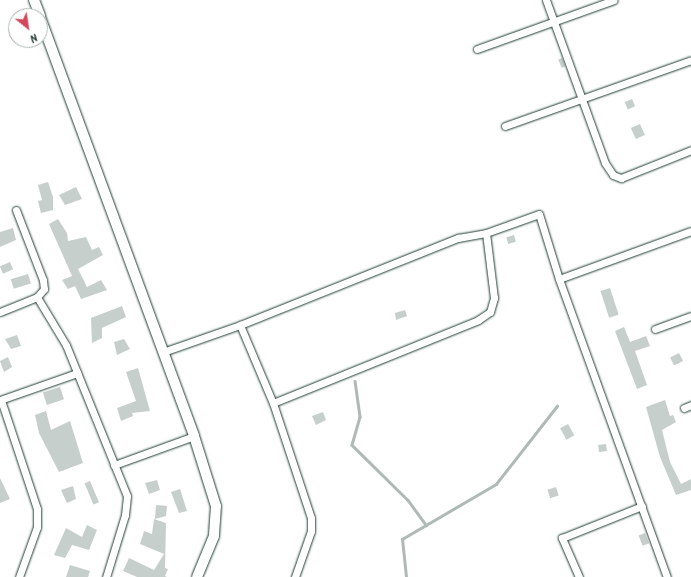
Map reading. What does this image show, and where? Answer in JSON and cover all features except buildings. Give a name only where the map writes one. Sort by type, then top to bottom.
[{"type":"street","points":[[546,0],[605,163],[617,177],[691,150]]},
{"type":"street","points":[[477,49],[614,0]]},
{"type":"street","points":[[48,38],[194,436],[216,506],[214,536],[197,577]]},
{"type":"street","points":[[505,126],[583,100],[691,60]]},
{"type":"street","points":[[0,312],[37,297],[44,289],[43,280],[16,210]]},
{"type":"street","points":[[163,352],[240,325],[458,238],[486,233],[539,214],[559,279],[667,577]]},
{"type":"street","points":[[559,279],[691,231]]},
{"type":"street","points":[[273,403],[478,320],[490,312],[494,298],[486,233]]},
{"type":"street","points":[[37,297],[66,345],[127,496],[127,506],[106,577]]},
{"type":"street","points":[[655,329],[691,316]]},
{"type":"street","points":[[240,325],[273,403],[311,518],[311,531],[295,577]]},
{"type":"street","points":[[19,577],[37,527],[37,509],[0,400],[77,373]]},
{"type":"street","points":[[684,408],[691,405]]},
{"type":"street","points":[[114,465],[194,436]]},
{"type":"street","points":[[579,577],[562,538],[642,506]]},
{"type":"waterway","points":[[355,381],[360,417],[352,445],[408,500],[426,525]]},
{"type":"waterway","points":[[406,577],[402,539],[496,484],[557,406]]}]
